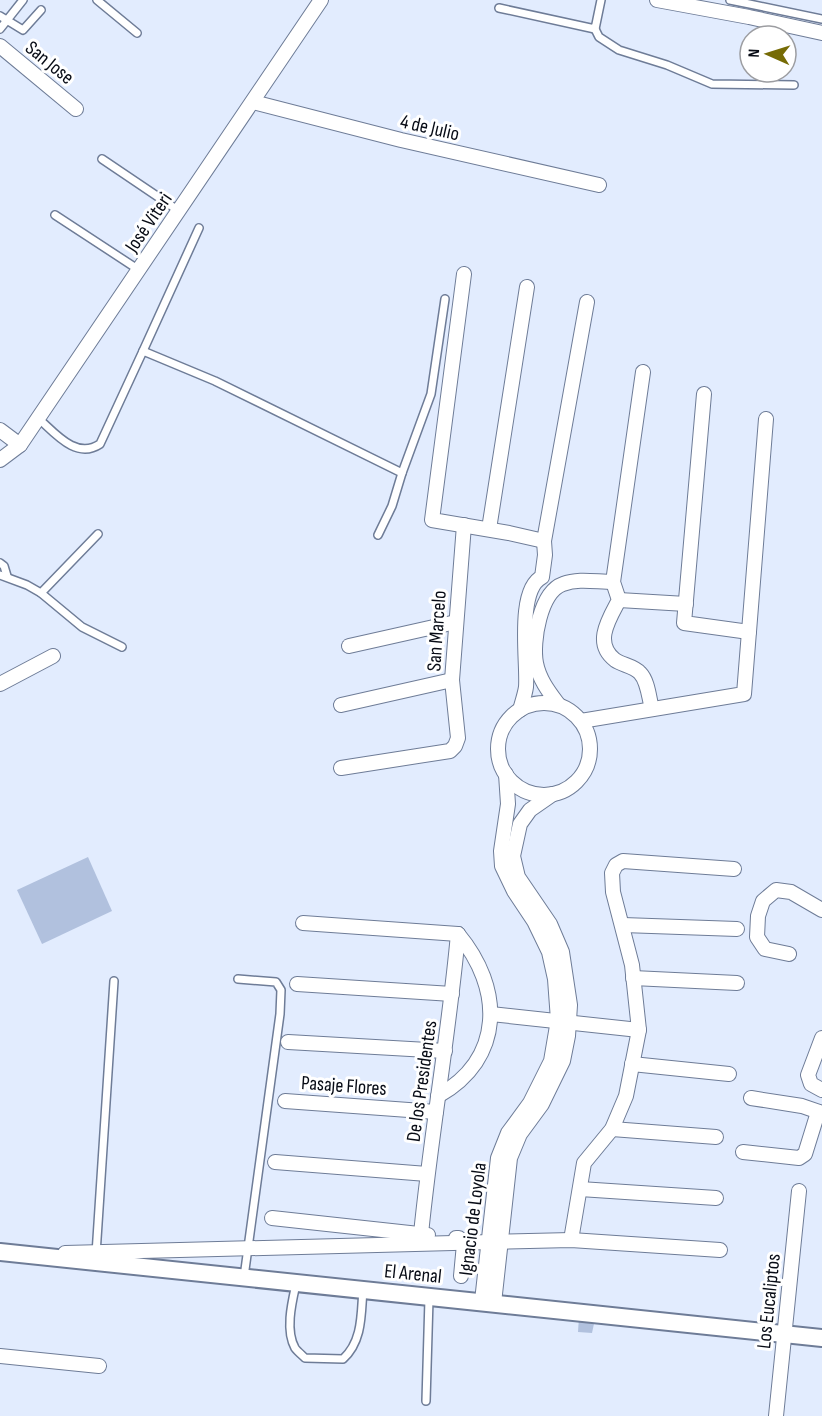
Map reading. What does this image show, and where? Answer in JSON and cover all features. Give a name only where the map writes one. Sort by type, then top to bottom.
[{"type":"street","name":"José Viteri","points":[[0,460],[20,445],[321,0]]},
{"type":"street","points":[[657,0],[822,33]]},
{"type":"street","name":"San Jose","points":[[0,46],[76,109]]},
{"type":"street","name":"4 de Julio","points":[[253,102],[401,140],[599,185]]},
{"type":"street","points":[[464,274],[432,520],[544,541]]},
{"type":"street","points":[[489,530],[527,287]]},
{"type":"street","points":[[520,710],[526,687],[524,626],[534,584],[542,577],[544,541],[587,302]]},
{"type":"street","points":[[643,372],[613,582],[619,600],[605,626],[605,649],[615,660],[640,672],[652,709]]},
{"type":"street","points":[[704,394],[684,623],[749,632]]},
{"type":"street","points":[[581,721],[744,694],[766,419]]},
{"type":"street","points":[[0,430],[20,445]]},
{"type":"street","name":"San Marcelo","points":[[341,768],[450,750],[455,746],[458,738],[452,681],[464,525]]},
{"type":"street","points":[[542,577],[552,582],[554,588]]},
{"type":"street","points":[[558,704],[541,678],[535,662],[536,627],[543,608],[554,588],[563,583],[589,580],[613,582]]},
{"type":"street","points":[[619,600],[686,604]]},
{"type":"street","points":[[350,646],[456,622]]},
{"type":"street","points":[[0,684],[53,656]]},
{"type":"street","points":[[341,705],[452,681]]},
{"type":"street","points":[[539,703],[558,704],[571,711],[581,721],[588,735],[590,750],[587,765],[580,779],[568,789],[553,794],[533,794],[515,784],[506,774],[500,760],[499,746],[502,732],[509,720],[520,710],[539,703]]},
{"type":"street","name":"Ignacio de Loyola","points":[[506,774],[508,804],[502,842],[502,866],[514,891],[540,919]]},
{"type":"street","name":"Ignacio de Loyola","points":[[488,1302],[498,1158],[508,1133],[535,1106],[563,1021],[540,919],[515,869],[514,845],[519,824],[530,810],[553,794]]},
{"type":"street","points":[[572,1240],[584,1162],[612,1129],[626,1096],[639,1030],[633,978],[623,925],[613,892],[612,873],[616,865],[623,861],[734,869]]},
{"type":"street","points":[[789,954],[765,949],[757,937],[758,916],[763,901],[776,890],[791,892],[822,910]]},
{"type":"street","points":[[303,923],[458,934],[472,951],[482,970],[489,995],[491,1014],[480,1055],[470,1071],[456,1086],[438,1096]]},
{"type":"street","points":[[623,925],[737,929]]},
{"type":"street","name":"De los Presidentes","points":[[421,1234],[458,934]]},
{"type":"street","points":[[633,978],[737,983]]},
{"type":"street","points":[[297,984],[452,994]]},
{"type":"street","points":[[491,1014],[639,1030]]},
{"type":"street","points":[[822,1038],[808,1075],[811,1084],[822,1090]]},
{"type":"street","points":[[288,1042],[445,1051]]},
{"type":"street","points":[[632,1064],[729,1074]]},
{"type":"street","points":[[743,1152],[799,1158],[805,1154],[820,1113],[801,1106],[751,1098]]},
{"type":"street","name":"Pasaje Flores","points":[[285,1101],[436,1112]]},
{"type":"street","points":[[612,1129],[716,1137]]},
{"type":"street","points":[[275,1162],[427,1174]]},
{"type":"street","points":[[580,1189],[716,1198]]},
{"type":"street","name":"Los Eucaliptos","points":[[776,1416],[798,1191]]},
{"type":"street","points":[[272,1218],[459,1238],[464,1244],[460,1276]]},
{"type":"street","points":[[0,1253],[572,1240],[720,1250]]},
{"type":"street","name":"El Arenal","points":[[0,1253],[822,1338]]},
{"type":"street","points":[[0,1356],[99,1366]]},
{"type":"lane","points":[[0,29],[23,0]]},
{"type":"lane","points":[[96,0],[137,33]]},
{"type":"lane","points":[[602,0],[595,29],[599,37],[619,50],[667,65],[712,84],[794,85]]},
{"type":"lane","points":[[730,0],[822,19]]},
{"type":"lane","points":[[500,8],[595,29]]},
{"type":"lane","points":[[0,16],[24,30],[41,10]]},
{"type":"lane","points":[[102,159],[179,211]]},
{"type":"lane","points":[[55,215],[139,270]]},
{"type":"lane","points":[[38,418],[74,448],[92,450],[100,444],[198,228]]},
{"type":"lane","points":[[378,535],[393,506],[402,473],[430,394],[445,298]]},
{"type":"lane","points":[[143,351],[215,381],[402,473]]},
{"type":"lane","points":[[41,593],[98,534]]},
{"type":"lane","points":[[0,563],[4,566],[3,575],[41,593],[82,627],[122,647]]},
{"type":"lane","points":[[238,979],[276,982],[280,990],[280,1014],[244,1277]]},
{"type":"lane","points":[[95,1262],[114,981]]},
{"type":"lane","points":[[296,1282],[291,1304],[291,1333],[295,1348],[305,1358],[344,1359],[362,1323],[363,1289]]},
{"type":"lane","points":[[426,1401],[429,1296]]},
{"type":"building","points":[[88,857],[112,911],[42,944],[17,890]]},
{"type":"building","points":[[579,1317],[595,1319],[592,1333],[578,1332]]}]
